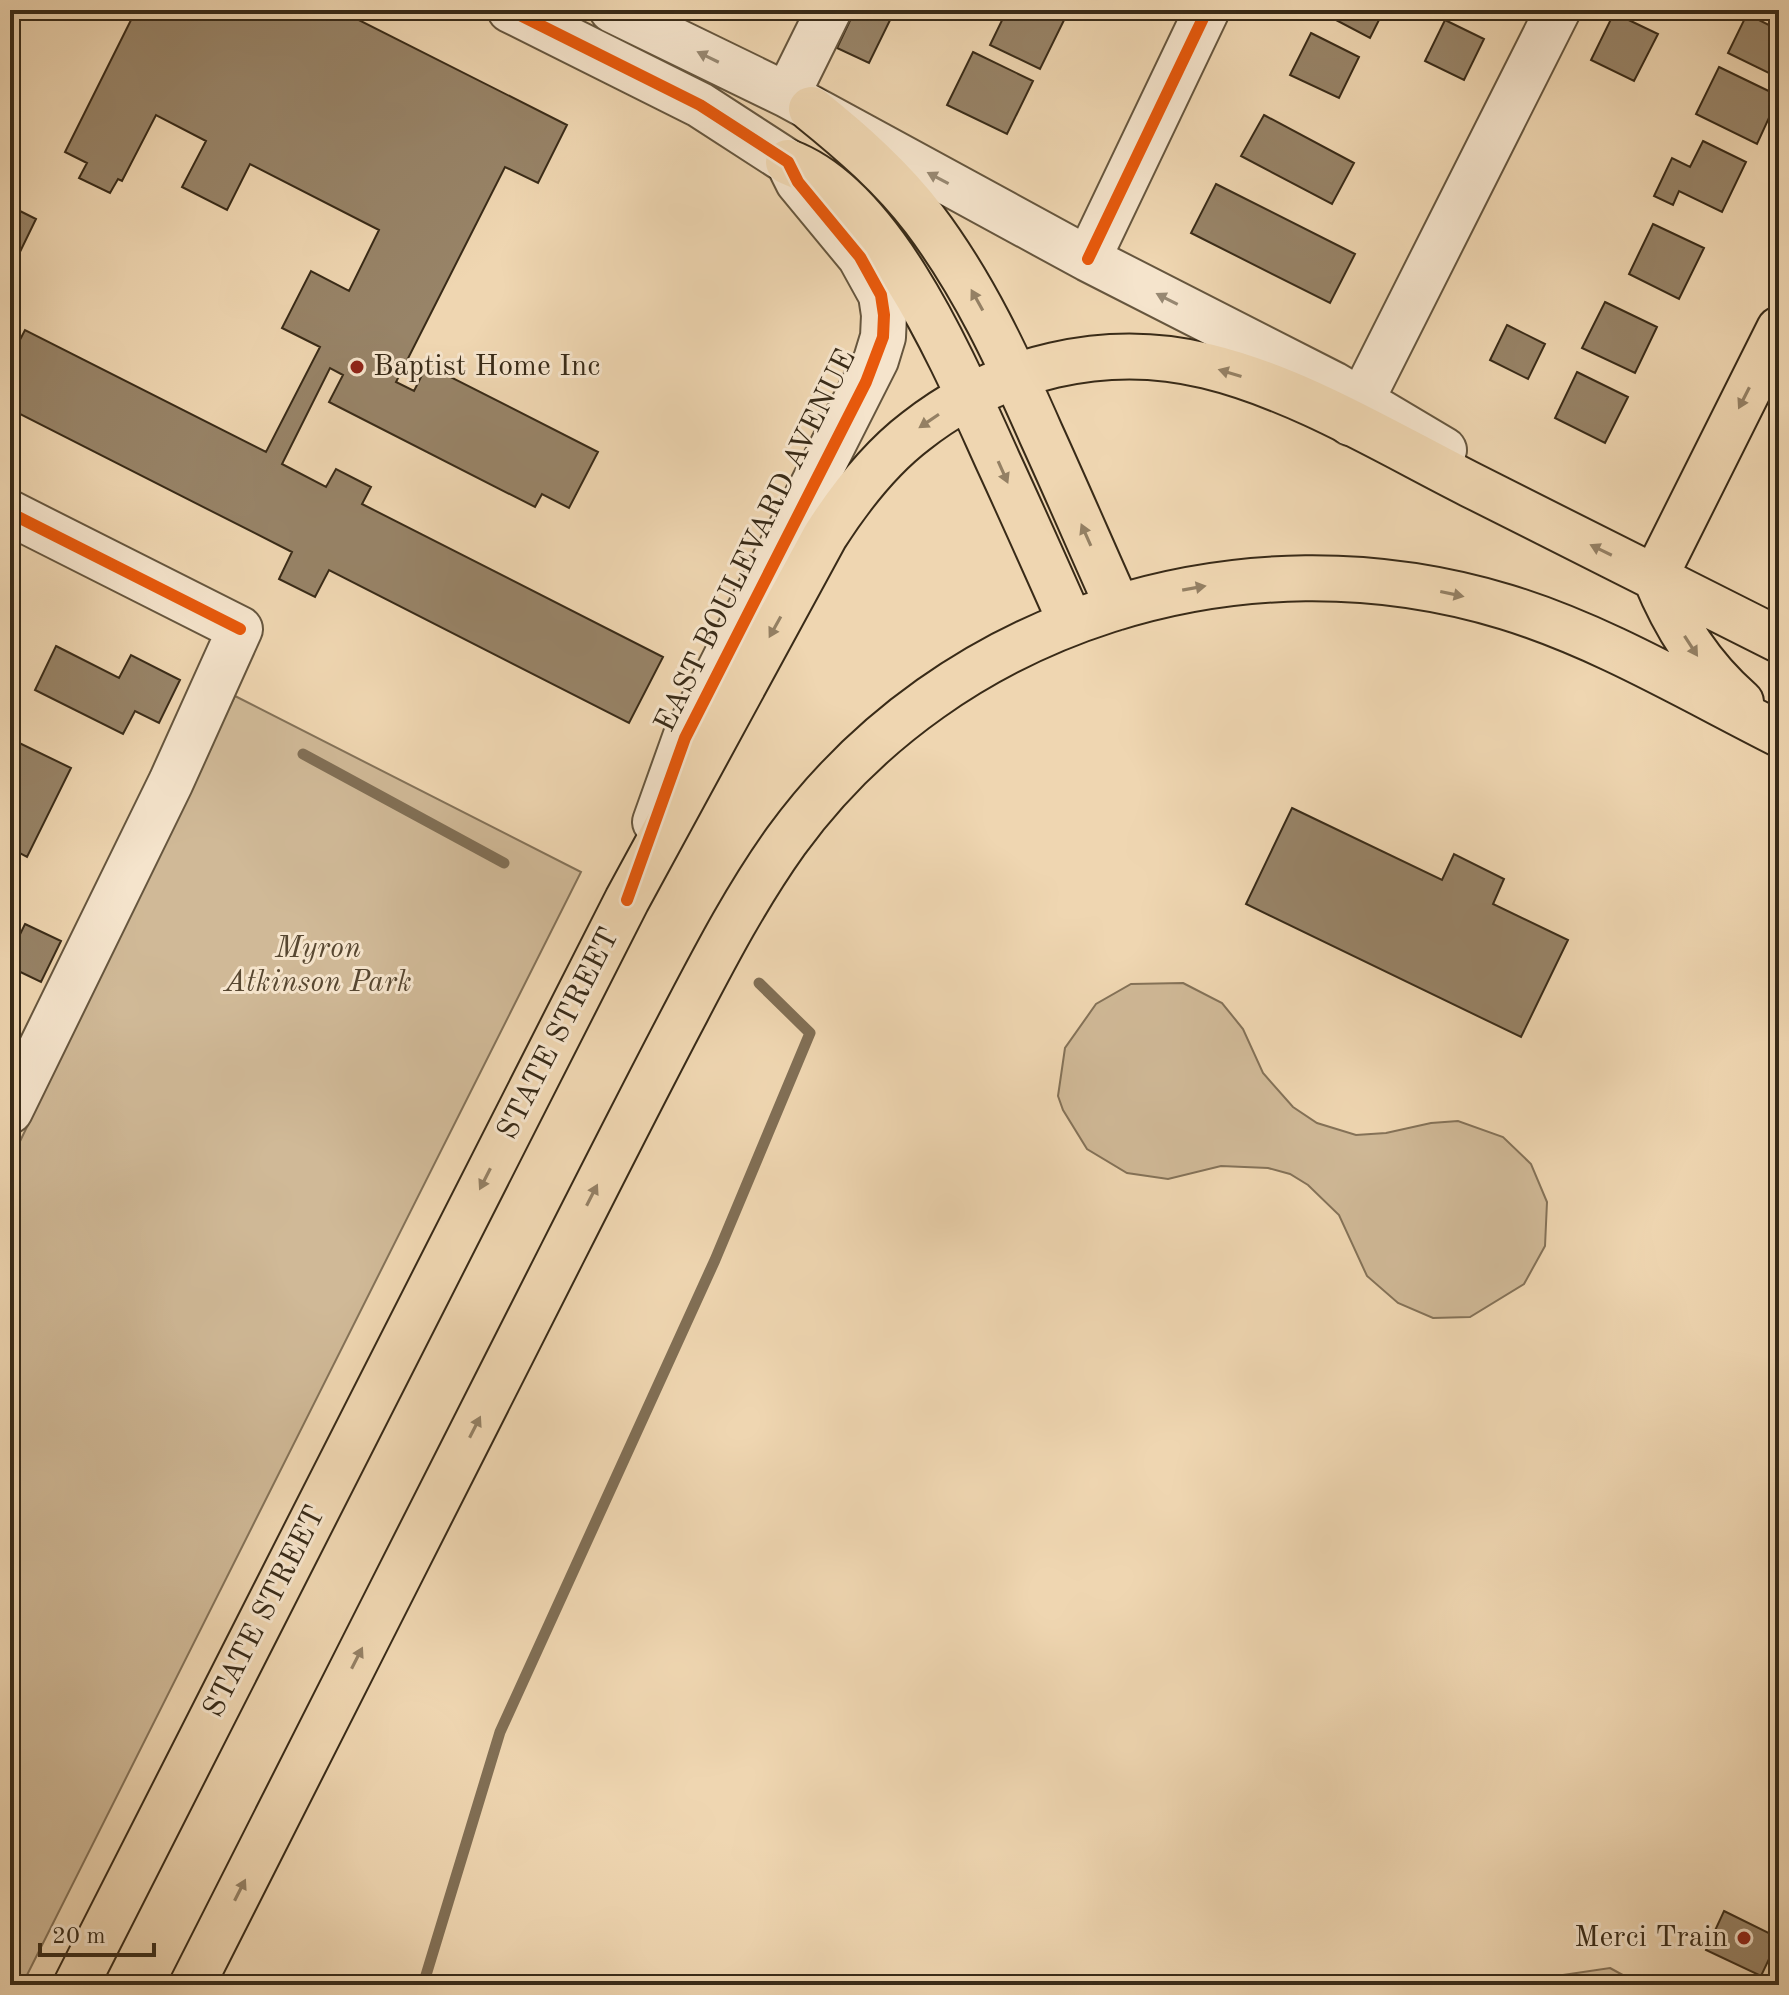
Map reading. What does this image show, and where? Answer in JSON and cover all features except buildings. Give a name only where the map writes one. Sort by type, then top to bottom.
[{"type":"main road","points":[[799,102],[874,163],[924,218],[972,290],[1016,377],[1118,607]]},
{"type":"main road","points":[[788,162],[805,168],[825,184],[877,237],[928,313],[1071,623]]},
{"type":"main road","points":[[1779,329],[1655,577],[1666,604],[1698,657],[1720,684],[1779,732]]},
{"type":"main road","name":"STATE STREET","points":[[76,1985],[627,900],[825,536],[845,505],[875,470],[915,432],[969,397],[1041,367],[1087,359],[1174,359],[1240,376],[1302,401],[1356,412]]},
{"type":"main road","points":[[1356,412],[1547,524],[1779,640]]},
{"type":"main road","points":[[192,1985],[729,930],[758,883],[815,804],[886,734],[966,675],[1005,652],[1071,623],[1177,591],[1260,579],[1339,578],[1428,589],[1506,607],[1554,624],[1779,732]]},
{"type":"street","name":"EAST BOULEVARD AVENUE","points":[[510,10],[700,105],[788,162],[798,182],[872,276],[881,295],[884,315],[883,337],[866,382],[685,738],[627,900]]},
{"type":"street","points":[[612,10],[799,102],[1088,259],[1356,412],[1558,10]]},
{"type":"street","points":[[799,102],[829,10]]},
{"type":"street","points":[[1088,259],[1207,10]]},
{"type":"street","points":[[10,1111],[171,782],[240,629],[15,527]]},
{"type":"green space","name":"Myron Atkinson Park","points":[[235,696],[581,872],[22,1985],[10,1985],[10,1162]]},
{"type":"green space","points":[[1183,983],[1222,1003],[1243,1029],[1263,1073],[1293,1107],[1317,1123],[1356,1135],[1458,1121],[1503,1137],[1531,1164],[1547,1202],[1545,1246],[1524,1284],[1470,1317],[1433,1318],[1398,1303],[1367,1276],[1339,1215],[1308,1185],[1290,1174],[1268,1168],[1221,1166],[1168,1179],[1127,1173],[1087,1149],[1058,1096],[1065,1048],[1096,1004],[1131,984]]},
{"type":"green space","points":[[1610,1968],[1641,1985],[1540,1985],[1563,1975]]},
{"type":"waterway","points":[[303,754],[504,863]]},
{"type":"waterway","points":[[423,1985],[500,1732],[715,1260],[810,1033],[759,983]]},
{"type":"cycle path","points":[[510,10],[700,105],[788,162],[798,182],[860,257],[881,295],[884,315],[883,337],[866,382],[685,738],[627,900]]},
{"type":"cycle path","points":[[1088,259],[1207,10]]},
{"type":"cycle path","points":[[10,513],[240,629]]},
{"type":"place","name":"Baptist Home Inc","points":[[357,367]]},
{"type":"place","name":"Merci Train","points":[[1744,1938]]}]
